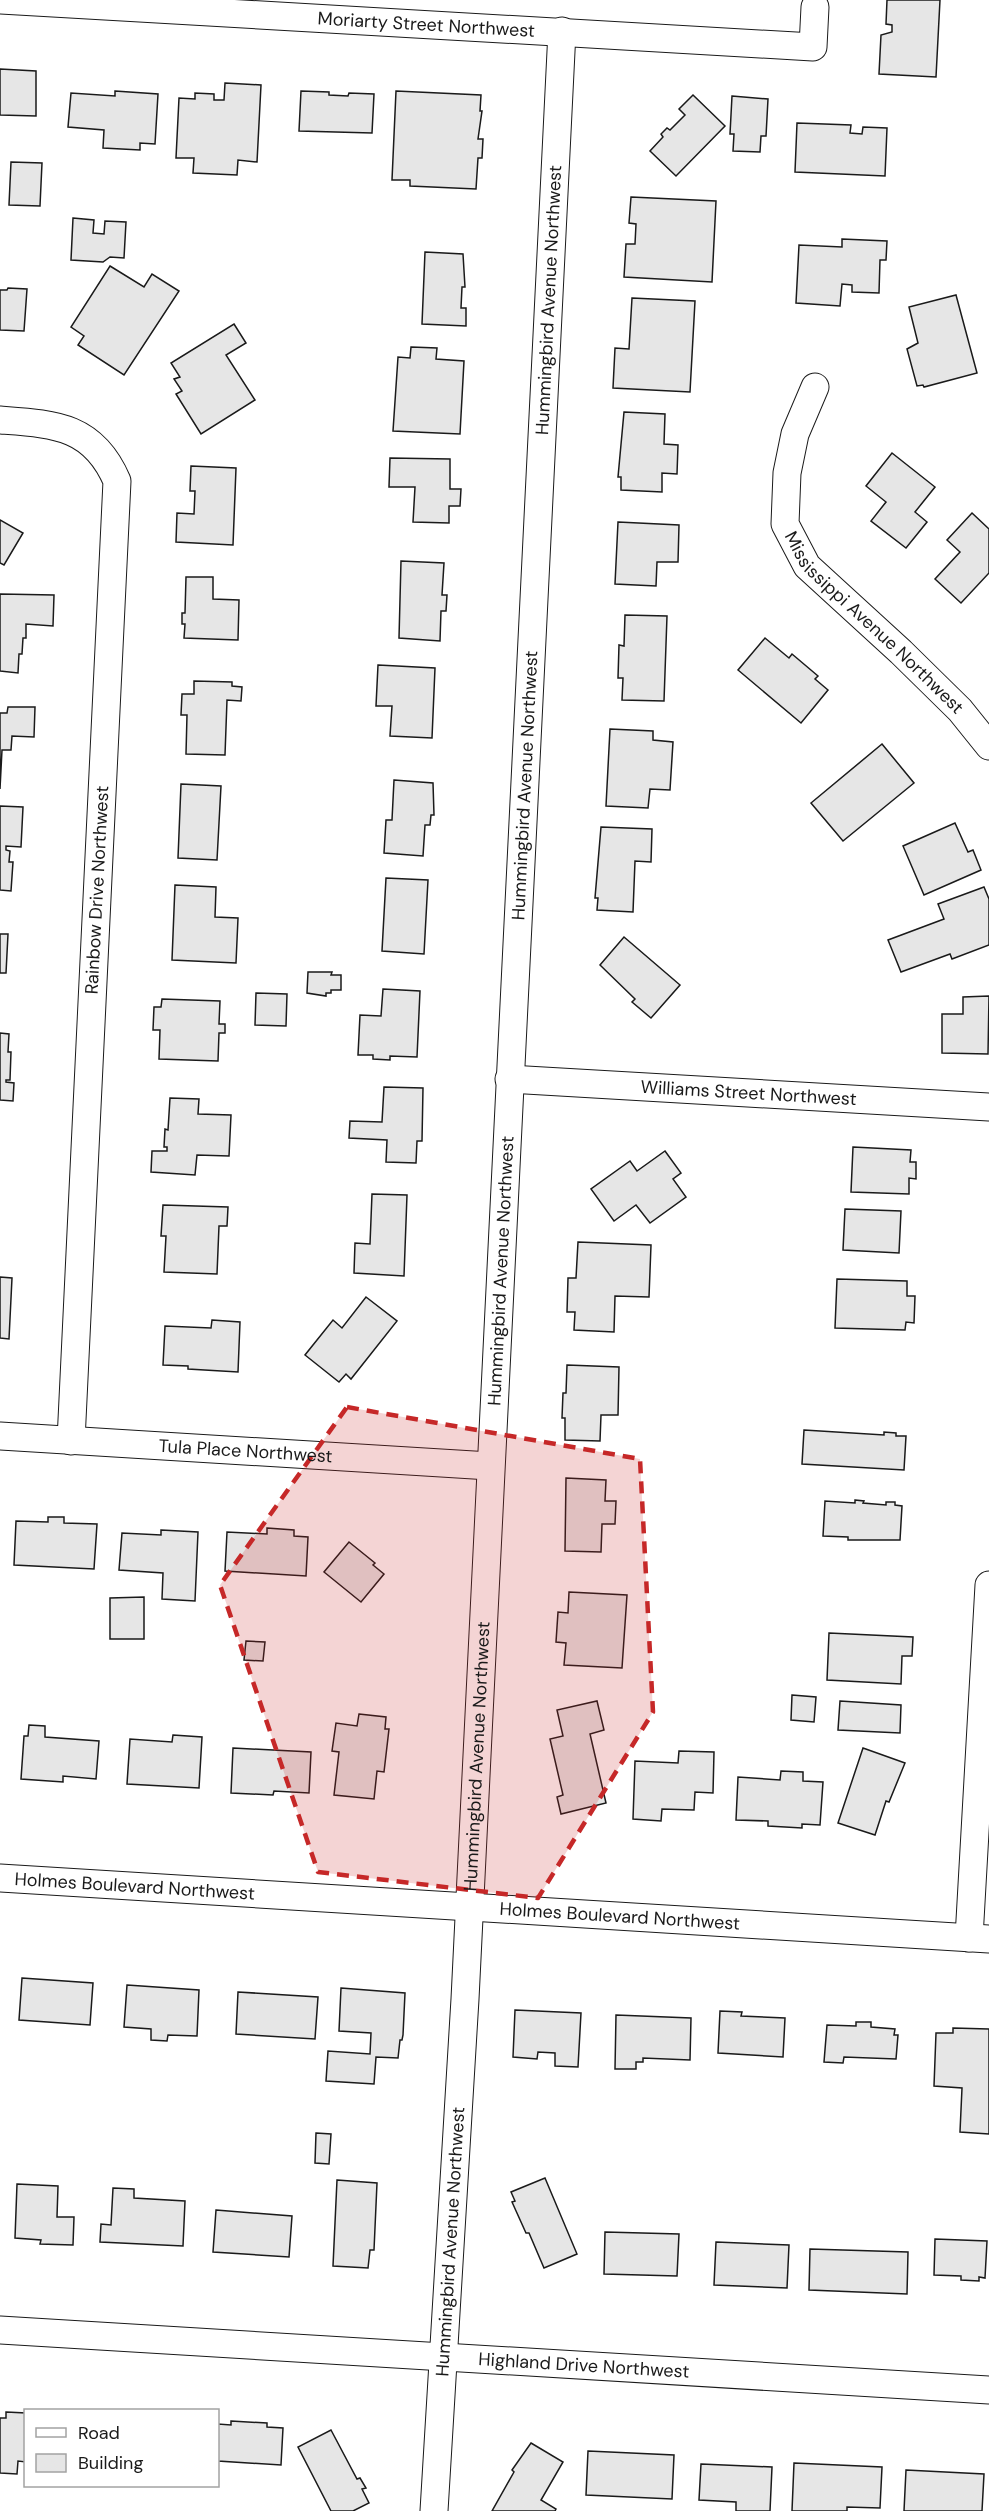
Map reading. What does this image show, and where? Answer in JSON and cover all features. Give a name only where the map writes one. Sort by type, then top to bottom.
[{"type":"street","name":"Moriarty Street Northwest","points":[[1,0],[813,47],[815,7]]},
{"type":"street","name":"Hummingbird Avenue Northwest","points":[[434,2511],[468,1907],[562,31]]},
{"type":"street","name":"Mississippi Avenue Northwest","points":[[814,387],[795,434],[787,473],[785,524],[807,566],[960,710],[989,746]]},
{"type":"street","name":"Rainbow Drive Northwest","points":[[0,420],[49,423],[67,428],[88,440],[110,465],[117,481],[71,1441]]},
{"type":"street","name":"Williams Street Northwest","points":[[509,1079],[989,1107]]},
{"type":"street","name":"Tula Place Northwest","points":[[0,1436],[490,1466]]},
{"type":"street","points":[[979,1938],[989,1585]]},
{"type":"street","name":"Holmes Boulevard Northwest","points":[[0,1878],[979,1938]]},
{"type":"street","name":"Highland Drive Northwest","points":[[0,2331],[989,2390]]},
{"type":"highlighted area","points":[[347,1407],[640,1459],[653,1712],[538,1898],[318,1872],[220,1585]]},
{"type":"building","points":[[887,0],[940,0],[936,77],[879,74],[881,35],[892,32],[892,25],[886,24]]},
{"type":"building","points":[[0,69],[36,71],[36,116],[0,115]]},
{"type":"building","points":[[225,83],[261,85],[257,162],[238,160],[237,175],[193,173],[194,158],[176,158],[179,98],[195,99],[195,93],[214,94],[214,100],[224,100]]},
{"type":"building","points":[[115,91],[158,94],[155,144],[140,143],[140,150],[103,148],[104,130],[68,127],[71,93],[115,96]]},
{"type":"building","points":[[301,91],[329,92],[329,95],[348,96],[349,93],[374,94],[372,133],[299,131]]},
{"type":"building","points":[[396,91],[481,95],[480,111],[482,111],[478,139],[483,139],[482,158],[478,158],[476,189],[410,186],[410,180],[392,180]]},
{"type":"building","points":[[693,95],[725,126],[676,176],[650,151],[663,137],[661,134],[667,128],[670,130],[685,115],[679,109]]},
{"type":"building","points":[[732,96],[768,99],[766,136],[761,136],[760,152],[733,151],[734,134],[730,134]]},
{"type":"building","points":[[797,123],[851,125],[850,133],[862,134],[863,127],[887,128],[885,176],[795,172]]},
{"type":"building","points":[[11,162],[42,163],[40,206],[9,205]]},
{"type":"building","points":[[631,197],[716,201],[712,282],[624,277],[626,244],[635,244],[636,224],[629,223]]},
{"type":"building","points":[[73,218],[94,220],[93,233],[104,234],[105,221],[126,222],[124,258],[110,257],[103,262],[71,260]]},
{"type":"building","points":[[842,239],[887,241],[886,260],[880,260],[879,293],[852,292],[852,285],[842,284],[840,306],[796,303],[799,245],[842,247]]},
{"type":"building","points":[[425,252],[463,254],[465,287],[462,287],[461,308],[466,308],[466,326],[422,324]]},
{"type":"building","points":[[110,266],[144,287],[152,274],[179,291],[124,375],[78,345],[84,336],[71,327]]},
{"type":"building","points":[[27,289],[24,331],[0,330],[0,290]]},
{"type":"building","points":[[956,295],[977,373],[924,387],[923,385],[917,386],[907,349],[918,343],[909,307]]},
{"type":"building","points":[[632,298],[695,301],[690,392],[613,388],[615,348],[629,349]]},
{"type":"building","points":[[234,324],[246,343],[226,355],[255,400],[201,434],[176,394],[182,391],[174,379],[180,377],[171,363]]},
{"type":"building","points":[[411,347],[437,348],[436,359],[464,361],[460,434],[393,431],[398,357],[410,358]]},
{"type":"building","points":[[624,412],[665,414],[664,444],[678,445],[677,474],[662,473],[662,492],[621,490],[621,477],[618,477]]},
{"type":"building","points":[[892,453],[935,487],[915,512],[927,522],[906,548],[871,521],[886,502],[866,486]]},
{"type":"building","points":[[390,458],[450,459],[450,489],[461,489],[460,506],[449,506],[449,523],[413,522],[415,487],[389,487]]},
{"type":"building","points":[[191,466],[236,468],[233,545],[176,542],[177,513],[194,514],[195,491],[190,491]]},
{"type":"building","points":[[972,513],[989,529],[989,573],[961,603],[935,579],[960,552],[947,540]]},
{"type":"building","points":[[0,520],[23,533],[4,565],[0,563]]},
{"type":"building","points":[[618,522],[679,525],[678,562],[657,562],[656,586],[615,584]]},
{"type":"building","points":[[401,561],[444,563],[442,595],[447,595],[446,611],[441,611],[440,641],[399,638]]},
{"type":"building","points":[[186,577],[213,577],[213,599],[239,600],[238,640],[184,638],[185,624],[182,624],[182,613],[185,613]]},
{"type":"building","points":[[0,594],[54,595],[53,626],[26,624],[26,638],[23,638],[22,654],[19,654],[18,673],[0,671]]},
{"type":"building","points":[[625,615],[667,616],[664,701],[622,700],[623,678],[618,678],[619,645],[624,646]]},
{"type":"building","points":[[765,638],[789,658],[792,654],[818,676],[815,679],[828,690],[801,723],[738,670]]},
{"type":"building","points":[[378,665],[435,668],[432,738],[390,736],[392,706],[376,706]]},
{"type":"building","points":[[194,681],[232,682],[232,686],[242,687],[241,701],[227,700],[225,755],[186,754],[187,715],[181,715],[182,694],[194,694]]},
{"type":"building","points":[[8,707],[35,707],[34,737],[12,736],[11,750],[2,750],[0,789],[0,713],[7,713]]},
{"type":"building","points":[[610,729],[653,731],[653,740],[673,742],[670,790],[650,789],[648,808],[606,806]]},
{"type":"building","points":[[882,744],[914,783],[843,841],[811,803]]},
{"type":"building","points":[[394,780],[433,783],[434,815],[431,815],[430,825],[425,825],[423,856],[384,853],[386,820],[392,820]]},
{"type":"building","points":[[181,784],[221,786],[217,860],[178,858]]},
{"type":"building","points":[[0,806],[23,807],[21,847],[6,846],[6,850],[10,851],[9,862],[13,862],[11,891],[0,890]]},
{"type":"building","points":[[955,823],[968,852],[973,850],[981,870],[924,895],[903,846]]},
{"type":"building","points":[[601,827],[652,829],[651,862],[635,861],[633,912],[597,910],[598,898],[595,898]]},
{"type":"building","points":[[386,878],[428,880],[424,954],[382,951]]},
{"type":"building","points":[[175,885],[216,887],[215,917],[238,918],[236,963],[172,960]]},
{"type":"building","points":[[984,887],[989,899],[989,945],[952,959],[950,954],[901,972],[888,940],[944,919],[938,904]]},
{"type":"building","points":[[0,934],[8,934],[6,973],[0,973]]},
{"type":"building","points":[[624,937],[680,985],[651,1018],[632,1002],[635,999],[600,965]]},
{"type":"building","points":[[308,972],[332,972],[331,975],[341,975],[341,990],[331,990],[331,993],[326,993],[326,996],[307,993]]},
{"type":"building","points":[[383,989],[420,991],[417,1057],[390,1056],[390,1060],[373,1059],[373,1055],[358,1055],[360,1015],[381,1016]]},
{"type":"building","points":[[256,993],[287,994],[286,1026],[255,1025]]},
{"type":"building","points":[[989,996],[988,1054],[942,1053],[942,1014],[963,1014],[963,997]]},
{"type":"building","points":[[162,999],[220,1001],[219,1024],[225,1024],[225,1033],[219,1033],[218,1061],[159,1059],[160,1030],[153,1030],[154,1007],[161,1007]]},
{"type":"building","points":[[0,1033],[9,1034],[10,1080],[6,1082],[14,1083],[13,1101],[0,1100]]},
{"type":"building","points":[[384,1087],[423,1088],[422,1141],[417,1141],[416,1163],[386,1162],[387,1140],[349,1138],[350,1121],[382,1122]]},
{"type":"building","points":[[170,1098],[199,1099],[198,1114],[231,1115],[229,1156],[197,1155],[195,1175],[151,1172],[152,1151],[167,1151],[167,1147],[164,1147],[165,1129],[168,1130]]},
{"type":"building","points":[[853,1147],[911,1150],[910,1162],[916,1162],[916,1179],[909,1178],[909,1194],[851,1192]]},
{"type":"building","points":[[665,1151],[681,1173],[673,1179],[686,1197],[650,1223],[636,1205],[614,1221],[591,1189],[630,1161],[637,1171]]},
{"type":"building","points":[[372,1194],[407,1195],[404,1276],[354,1273],[355,1243],[370,1244]]},
{"type":"building","points":[[163,1205],[228,1207],[227,1226],[219,1226],[217,1274],[164,1272],[166,1236],[161,1236]]},
{"type":"building","points":[[845,1209],[901,1211],[899,1253],[843,1250]]},
{"type":"building","points":[[578,1242],[651,1245],[649,1297],[615,1296],[614,1332],[574,1330],[575,1312],[567,1312],[568,1278],[576,1278]]},
{"type":"building","points":[[0,1277],[12,1278],[9,1339],[0,1338]]},
{"type":"building","points":[[837,1279],[907,1281],[907,1296],[915,1296],[914,1323],[906,1322],[905,1330],[835,1328]]},
{"type":"building","points":[[366,1297],[397,1321],[351,1379],[346,1374],[339,1382],[305,1355],[333,1320],[342,1328]]},
{"type":"building","points":[[212,1320],[240,1322],[238,1372],[163,1365],[165,1326],[211,1328]]},
{"type":"building","points":[[567,1365],[619,1367],[618,1415],[601,1415],[600,1441],[565,1440],[565,1418],[562,1418]]},
{"type":"building","points":[[804,1430],[884,1435],[884,1432],[906,1436],[904,1470],[802,1464]]},
{"type":"building","points":[[566,1478],[606,1480],[605,1501],[616,1501],[615,1524],[602,1524],[601,1552],[565,1551]]},
{"type":"building","points":[[855,1500],[886,1505],[886,1502],[895,1502],[895,1505],[902,1506],[900,1540],[848,1540],[848,1537],[823,1536],[825,1501],[855,1503]]},
{"type":"building","points":[[48,1517],[64,1517],[64,1523],[97,1524],[94,1569],[14,1565],[16,1521],[48,1522]]},
{"type":"building","points":[[267,1528],[294,1530],[294,1536],[308,1537],[306,1576],[225,1571],[227,1532],[267,1534]]},
{"type":"building","points":[[161,1530],[198,1532],[195,1601],[162,1599],[163,1573],[119,1570],[122,1533],[161,1535]]},
{"type":"building","points":[[349,1542],[375,1563],[373,1565],[384,1574],[361,1602],[324,1572]]},
{"type":"building","points":[[569,1592],[627,1595],[622,1668],[564,1665],[566,1643],[556,1642],[558,1612],[568,1613]]},
{"type":"building","points":[[144,1597],[144,1639],[110,1639],[110,1598]]},
{"type":"building","points":[[829,1633],[913,1637],[912,1656],[902,1656],[901,1684],[827,1680]]},
{"type":"building","points":[[246,1641],[265,1642],[263,1661],[244,1660]]},
{"type":"building","points":[[792,1695],[816,1697],[814,1722],[791,1720]]},
{"type":"building","points":[[597,1701],[604,1730],[590,1734],[606,1803],[561,1814],[557,1797],[563,1795],[550,1739],[563,1736],[557,1710]]},
{"type":"building","points":[[840,1701],[901,1705],[900,1733],[838,1730]]},
{"type":"building","points":[[359,1714],[386,1717],[385,1729],[389,1729],[384,1772],[377,1771],[374,1799],[334,1795],[339,1752],[332,1751],[336,1723],[357,1726]]},
{"type":"building","points":[[29,1725],[45,1726],[45,1737],[99,1741],[96,1779],[63,1776],[63,1782],[21,1779],[24,1736],[28,1736]]},
{"type":"building","points":[[173,1735],[202,1737],[199,1788],[127,1784],[130,1739],[172,1742]]},
{"type":"building","points":[[233,1748],[311,1752],[309,1793],[274,1791],[273,1795],[231,1793]]},
{"type":"building","points":[[863,1748],[905,1763],[889,1802],[886,1801],[875,1835],[838,1823]]},
{"type":"building","points":[[679,1751],[714,1752],[713,1793],[695,1792],[694,1810],[662,1809],[661,1821],[633,1819],[635,1761],[678,1763]]},
{"type":"building","points":[[781,1771],[803,1772],[803,1781],[823,1782],[820,1825],[802,1824],[802,1828],[768,1826],[768,1821],[736,1820],[738,1777],[780,1780]]},
{"type":"building","points":[[22,1978],[93,1983],[90,2025],[19,2020]]},
{"type":"building","points":[[127,1985],[199,1990],[197,2036],[168,2035],[167,2041],[151,2040],[151,2029],[124,2027]]},
{"type":"building","points":[[341,1988],[405,1993],[403,2035],[400,2040],[398,2058],[376,2057],[374,2084],[326,2081],[328,2051],[370,2054],[371,2033],[339,2031]]},
{"type":"building","points":[[238,1992],[318,1997],[315,2039],[236,2034]]},
{"type":"building","points":[[515,2010],[581,2013],[578,2067],[555,2066],[555,2053],[538,2052],[537,2059],[513,2057]]},
{"type":"building","points":[[720,2011],[742,2012],[741,2016],[785,2018],[783,2057],[718,2053]]},
{"type":"building","points":[[616,2015],[691,2018],[690,2060],[643,2058],[643,2062],[636,2062],[636,2069],[615,2069]]},
{"type":"building","points":[[856,2022],[871,2022],[871,2027],[895,2029],[894,2035],[898,2035],[896,2059],[844,2057],[843,2063],[824,2062],[827,2025],[856,2026]]},
{"type":"building","points":[[953,2028],[989,2029],[989,2134],[960,2132],[962,2088],[934,2086],[936,2033],[953,2033]]},
{"type":"building","points":[[316,2133],[331,2134],[329,2164],[315,2163]]},
{"type":"building","points":[[545,2178],[577,2254],[544,2268],[512,2202],[515,2201],[511,2192]]},
{"type":"building","points":[[337,2180],[377,2183],[374,2250],[370,2250],[368,2268],[333,2266]]},
{"type":"building","points":[[17,2184],[58,2186],[57,2217],[74,2217],[73,2245],[40,2244],[41,2240],[15,2238]]},
{"type":"building","points":[[113,2188],[134,2189],[134,2198],[185,2201],[183,2246],[100,2242],[101,2224],[111,2225]]},
{"type":"building","points":[[216,2210],[292,2216],[289,2257],[213,2252]]},
{"type":"building","points":[[605,2232],[679,2234],[677,2276],[604,2274]]},
{"type":"building","points":[[935,2239],[987,2241],[985,2278],[979,2277],[979,2281],[961,2280],[961,2276],[934,2275]]},
{"type":"building","points":[[716,2242],[789,2245],[787,2288],[714,2285]]},
{"type":"building","points":[[810,2249],[908,2252],[907,2294],[809,2290]]},
{"type":"building","points":[[6,2412],[24,2413],[24,2462],[18,2461],[17,2474],[0,2473],[0,2418],[6,2418]]},
{"type":"building","points":[[231,2421],[267,2423],[267,2427],[283,2428],[281,2465],[219,2461],[219,2424],[231,2425]]},
{"type":"building","points":[[331,2430],[357,2479],[360,2478],[366,2488],[362,2489],[369,2503],[353,2511],[331,2511],[298,2447]]},
{"type":"building","points":[[531,2443],[563,2462],[541,2500],[556,2509],[555,2511],[492,2511],[514,2472],[512,2470]]},
{"type":"building","points":[[588,2451],[674,2455],[672,2499],[586,2495]]},
{"type":"building","points":[[794,2463],[882,2467],[880,2508],[847,2507],[847,2511],[792,2511]]},
{"type":"building","points":[[701,2464],[772,2467],[770,2511],[736,2511],[736,2502],[699,2500]]},
{"type":"building","points":[[906,2470],[984,2474],[982,2511],[904,2511]]}]
